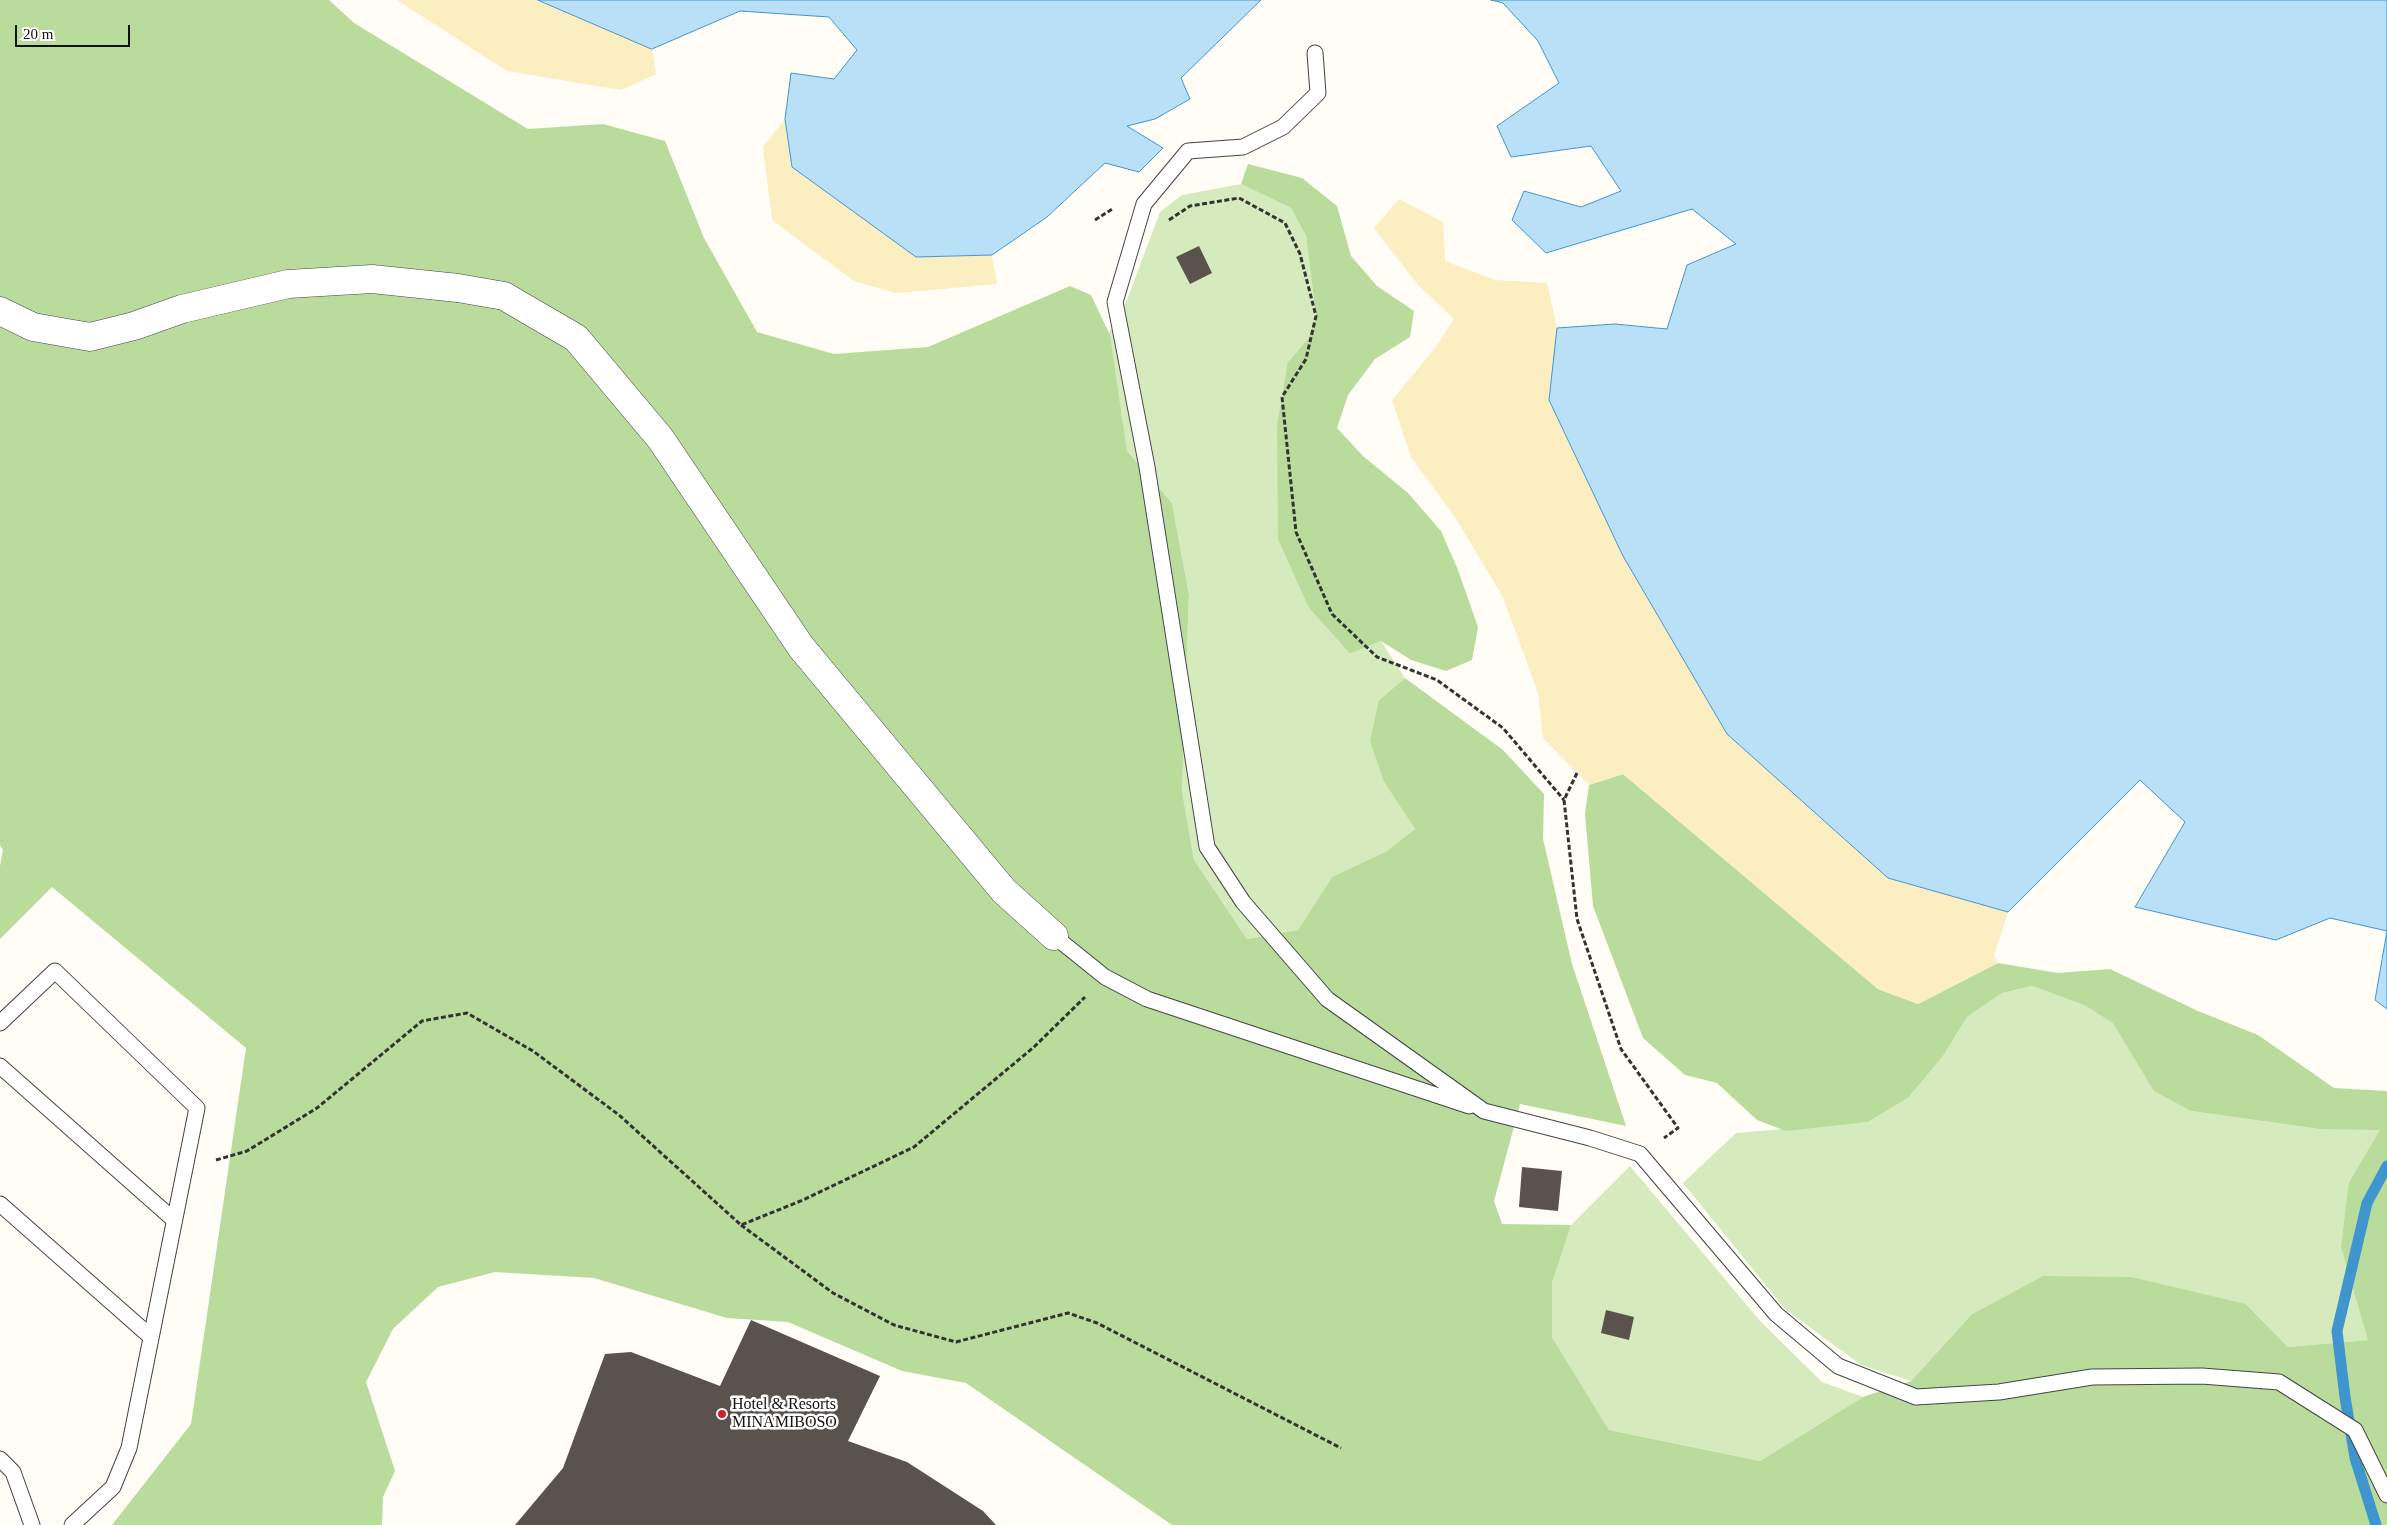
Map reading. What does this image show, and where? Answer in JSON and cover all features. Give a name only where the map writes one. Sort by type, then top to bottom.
[{"type":"street","points":[[0,311],[33,327],[90,336],[134,326],[182,310],[288,284],[372,278],[458,288],[504,296],[576,338],[660,438],[801,647],[1004,890],[1054,936]]},
{"type":"lane","points":[[1315,53],[1318,93],[1283,127],[1244,147],[1188,151],[1144,204],[1115,302],[1147,467],[1207,847],[1243,902],[1327,999],[1484,1111]]},
{"type":"lane","points":[[1054,936],[1105,977],[1147,999],[1484,1111],[1590,1138],[1640,1154],[1776,1314],[1838,1366],[1916,1397],[1999,1392],[2092,1377],[2202,1376],[2279,1382],[2356,1430],[2387,1495]]},
{"type":"lane","points":[[0,1023],[55,971],[197,1108],[129,1448],[113,1488],[72,1525]]},
{"type":"lane","points":[[0,1066],[174,1220]]},
{"type":"lane","points":[[0,1204],[151,1337]]},
{"type":"lane","points":[[0,1459],[13,1472],[32,1525]]},
{"type":"path","points":[[1167,222],[1190,206],[1239,198],[1285,223],[1300,254],[1316,316],[1306,359],[1282,397],[1296,532],[1332,614],[1377,657],[1437,680],[1503,728],[1564,800]]},
{"type":"path","points":[[1577,773],[1564,800],[1577,918],[1621,1049],[1678,1128],[1640,1154]]},
{"type":"path","points":[[741,1225],[804,1200],[914,1147],[1034,1047],[1105,977]]},
{"type":"path","points":[[216,1160],[247,1151],[317,1108],[422,1021],[467,1013],[533,1051],[619,1115],[741,1225],[833,1293],[894,1325],[956,1342],[1068,1313],[1096,1323],[1341,1448]]},
{"type":"green space","points":[[0,0],[329,0],[354,23],[528,129],[603,124],[665,141],[704,238],[757,332],[834,354],[928,347],[1070,286],[1091,295],[1110,335],[1127,451],[1172,503],[1189,595],[1182,791],[1194,860],[1247,939],[1298,930],[1332,877],[1387,851],[1415,829],[1384,782],[1370,741],[1379,700],[1405,678],[1503,750],[1544,794],[1543,839],[1572,964],[1626,1126],[1520,1104],[1494,1201],[1502,1224],[1571,1225],[1552,1283],[1552,1337],[1609,1430],[1760,1461],[1863,1397],[1911,1381],[1971,1315],[2043,1276],[2131,1277],[2246,1304],[2288,1347],[2368,1340],[2341,1247],[2349,1182],[2380,1130],[2319,1129],[2191,1111],[2154,1091],[2113,1023],[2084,1005],[2032,986],[2002,993],[1967,1017],[1943,1056],[1908,1098],[1868,1122],[1786,1131],[1757,1120],[1717,1083],[1685,1075],[1643,1038],[1593,906],[1585,814],[1589,785],[1623,774],[1878,989],[1918,1004],[1998,963],[2058,973],[2110,969],[2198,1011],[2258,1035],[2334,1088],[2387,1091],[2387,1525],[1172,1525],[966,1383],[902,1371],[788,1322],[727,1318],[594,1278],[495,1272],[438,1287],[393,1329],[366,1382],[395,1471],[383,1497],[382,1525],[112,1525],[191,1424],[246,1048],[52,887],[0,939],[0,866],[3,850],[0,845]]},
{"type":"green space","points":[[1248,164],[1302,178],[1337,206],[1351,256],[1377,286],[1414,311],[1410,337],[1375,359],[1348,395],[1337,428],[1363,456],[1408,493],[1441,531],[1458,570],[1478,627],[1472,660],[1446,671],[1411,660],[1381,641],[1350,654],[1309,608],[1278,539],[1277,425],[1288,362],[1308,339],[1316,316],[1306,236],[1291,208],[1241,184]]},
{"type":"green space","points":[[1241,184],[1291,208],[1306,236],[1316,316],[1308,339],[1288,362],[1309,608],[1350,654],[1381,641],[1405,678],[1379,700],[1384,782],[1415,829],[1387,851],[1332,877],[1298,930],[1247,939],[1194,860],[1182,791],[1189,595],[1172,503],[1127,451],[1109,333],[1127,300],[1160,212],[1182,195]]},
{"type":"green space","points":[[2032,986],[2084,1005],[2114,1023],[2134,1054],[2191,1111],[2319,1129],[2381,1129],[2349,1182],[2369,1340],[2288,1347],[2246,1304],[1971,1315],[1911,1381],[1861,1365],[1785,1309],[1683,1183],[1736,1133],[1868,1122],[1908,1098],[1943,1056],[1967,1017],[2002,993]]},
{"type":"green space","points":[[1630,1166],[1760,1321],[1822,1382],[1863,1397],[1760,1461],[1609,1430],[1552,1337],[1552,1283],[1571,1225]]},
{"type":"sand","points":[[397,0],[538,0],[652,49],[656,74],[621,90],[507,71]]},
{"type":"sand","points":[[785,119],[792,167],[916,257],[992,255],[997,284],[896,293],[854,281],[772,220],[763,147]]},
{"type":"sand","points":[[1399,199],[1443,222],[1445,261],[1495,280],[1547,283],[1557,328],[1549,400],[1623,556],[1727,734],[1888,878],[2008,912],[1994,956],[1998,963],[1918,1004],[1878,989],[1623,774],[1589,785],[1543,738],[1538,693],[1503,597],[1455,517],[1411,457],[1392,400],[1436,347],[1454,319],[1418,285],[1374,228]]},
{"type":"water","points":[[538,0],[1261,0],[1181,78],[1190,99],[1155,119],[1127,126],[1163,148],[1139,172],[1105,163],[1047,217],[992,255],[916,257],[792,167],[785,119],[791,73],[834,79],[857,50],[829,17],[740,11],[652,49]]},
{"type":"water","points":[[1491,0],[2387,0],[2387,931],[2330,918],[2276,940],[2135,907],[2185,822],[2140,780],[2008,912],[1888,878],[1727,734],[1623,556],[1549,400],[1557,328],[1615,324],[1667,329],[1687,265],[1736,244],[1692,209],[1546,253],[1512,220],[1524,191],[1581,207],[1621,191],[1591,146],[1511,157],[1497,126],[1559,83],[1538,41],[1503,3]]},
{"type":"water","points":[[2387,931],[2387,1009],[2375,1000]]},
{"type":"building","points":[[1199,246],[1212,273],[1190,284],[1176,257]]},
{"type":"building","points":[[1522,1167],[1562,1171],[1558,1211],[1519,1207]]},
{"type":"building","points":[[1606,1310],[1634,1317],[1629,1340],[1601,1333]]},
{"type":"building","name":"Hotel & Resorts MINAMIBOSO","points":[[751,1320],[880,1376],[848,1441],[907,1462],[983,1511],[996,1525],[515,1525],[563,1468],[605,1354],[631,1352],[720,1386]]},
{"type":"waterway","points":[[2376,1525],[2355,1458],[2337,1331],[2367,1203],[2387,1166]]},
{"type":"place","name":"Hotel & Resorts MINAMIBOSO","points":[[722,1414]]}]
